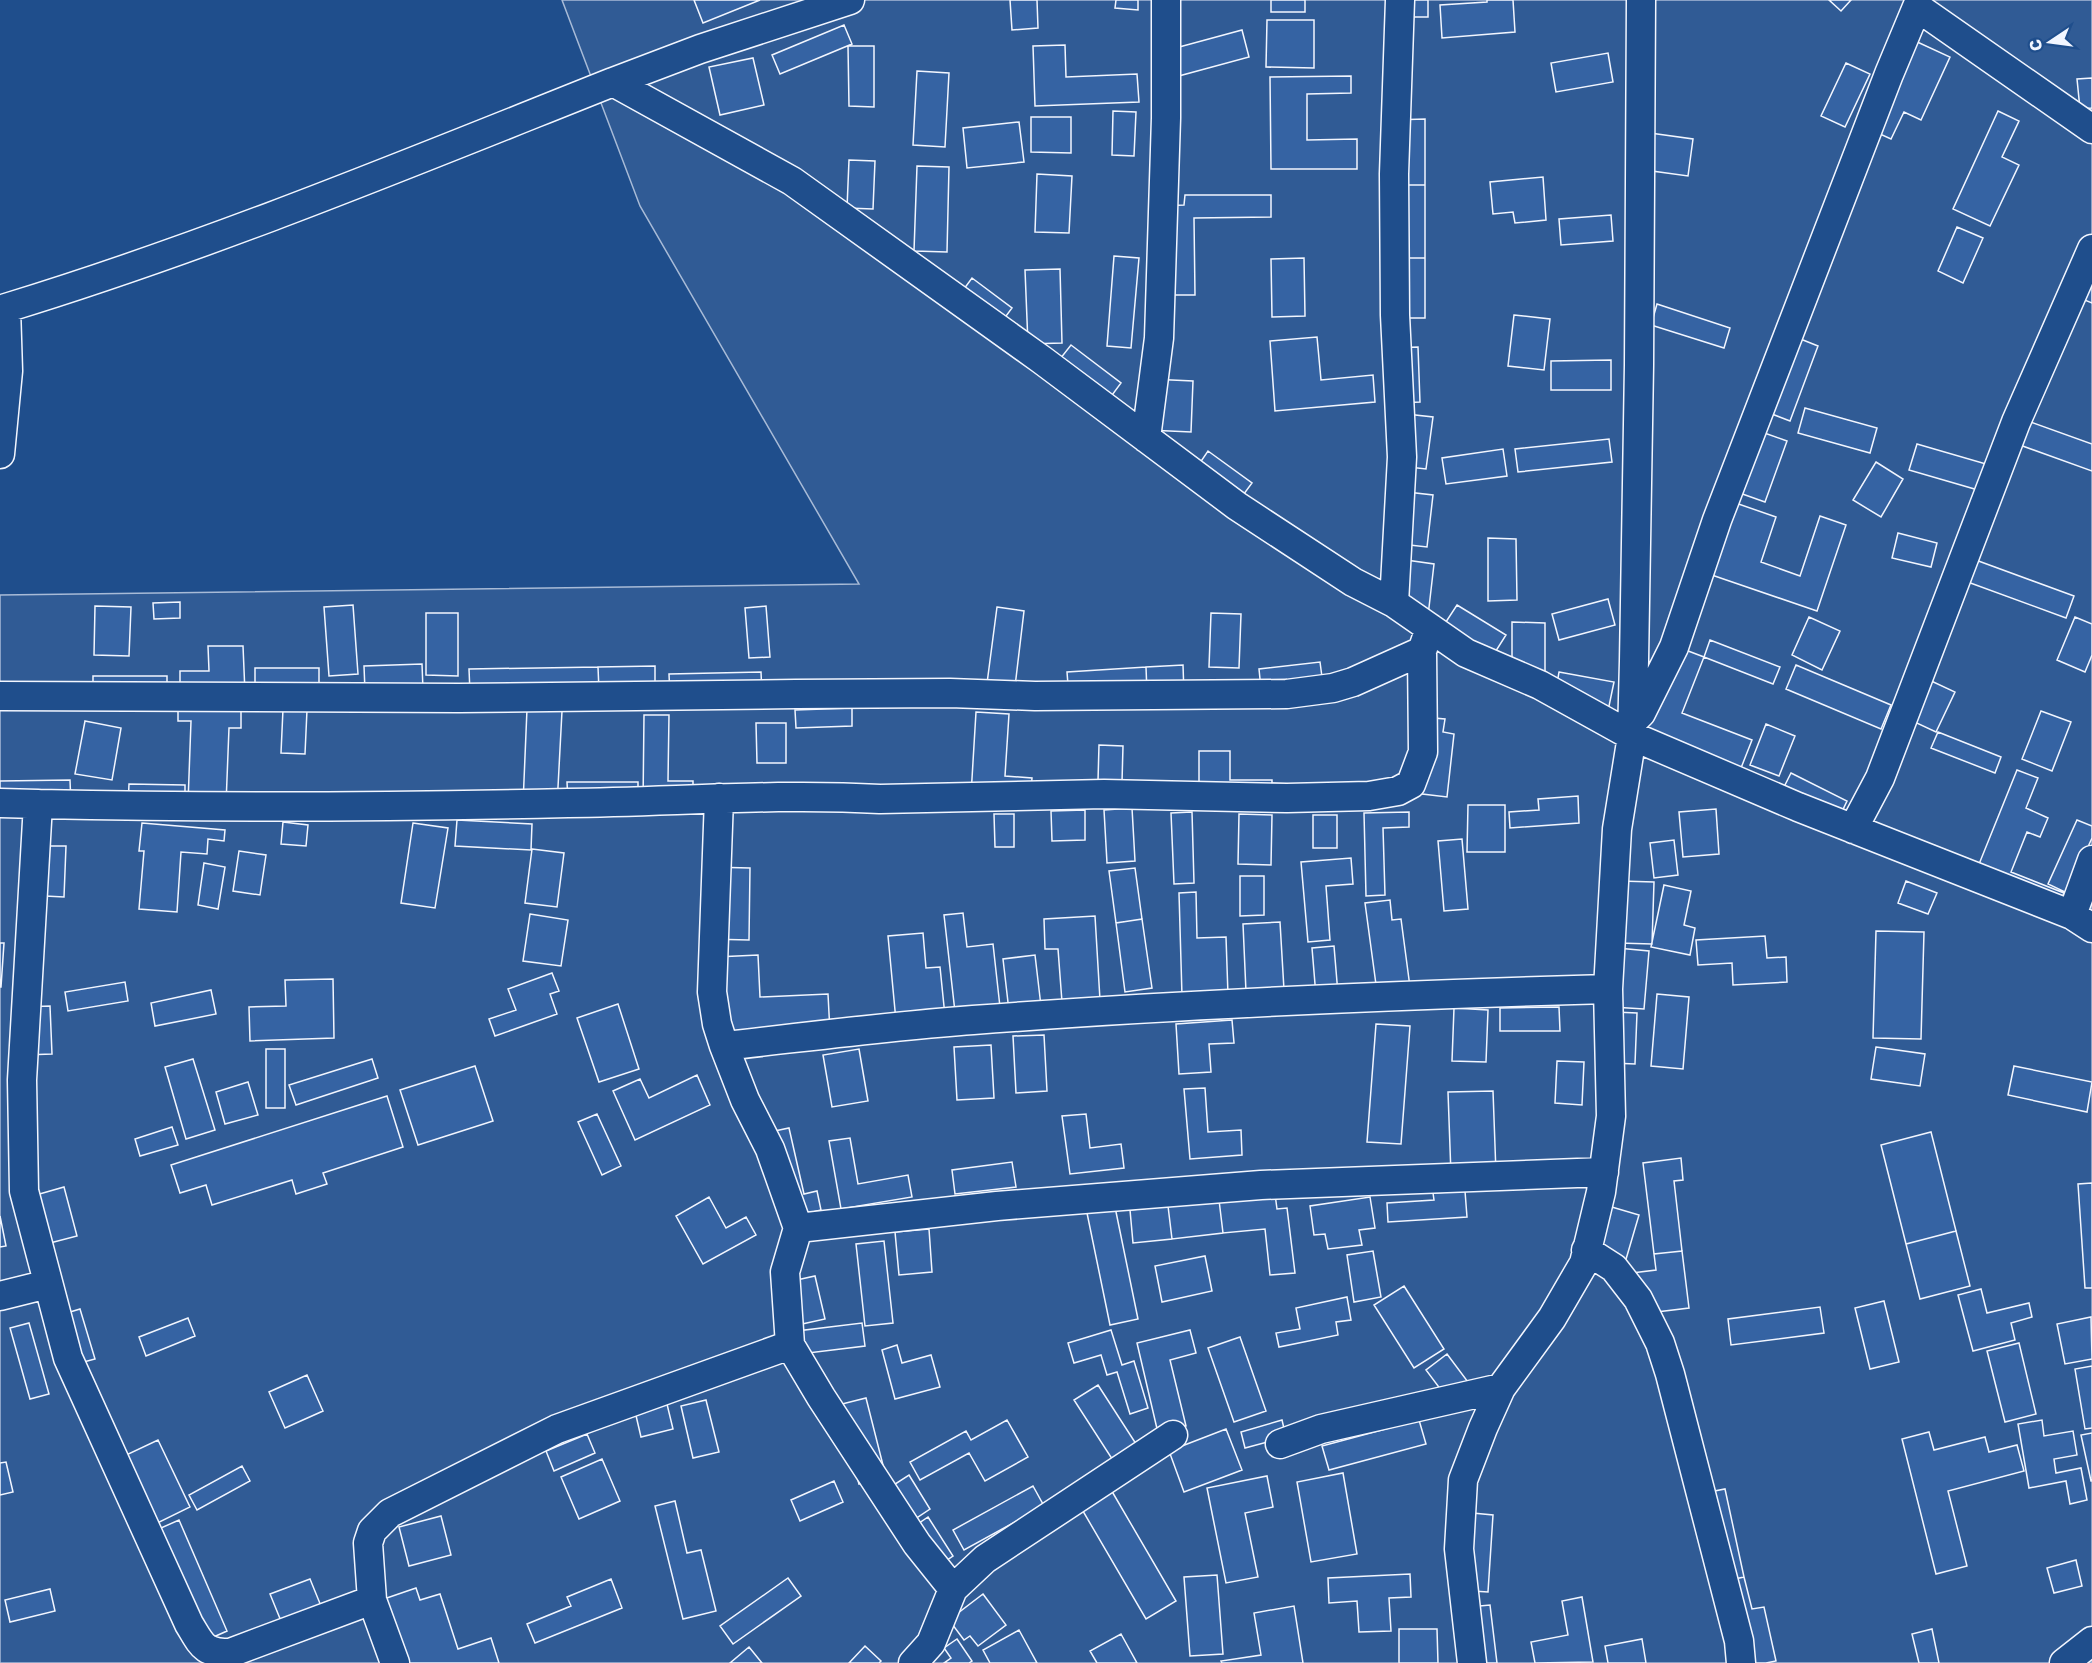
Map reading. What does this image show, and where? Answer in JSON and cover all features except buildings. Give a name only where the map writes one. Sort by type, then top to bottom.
[{"type":"street","points":[[0,454],[8,371],[3,297],[101,279],[384,173],[700,49],[850,0]]},
{"type":"street","points":[[1146,438],[1159,338],[1166,118],[1166,0]]},
{"type":"street","points":[[1394,603],[1402,457],[1395,315],[1394,174],[1400,0]]},
{"type":"street","points":[[1473,1663],[1459,1549],[1463,1480],[1501,1388],[1551,1318],[1584,1263],[1604,1172],[1611,1116],[1608,989],[1617,829],[1632,729],[1639,365],[1641,0]]},
{"type":"street","points":[[1632,729],[1674,646],[1722,509],[1885,86],[1922,3],[2092,129]]},
{"type":"street","points":[[613,82],[792,181],[1042,360],[1237,506],[1353,582],[1394,603],[1426,640],[1466,653],[1540,685],[1852,829],[2082,922],[2092,860]]},
{"type":"street","points":[[1852,829],[1880,778],[2016,422],[2092,249]]},
{"type":"street","points":[[0,696],[459,698],[950,693],[1035,696],[1287,694],[1333,688],[1353,682],[1426,640]]},
{"type":"street","points":[[0,803],[332,807],[719,798],[880,799],[1104,794],[1287,798],[1369,796],[1398,791],[1411,784],[1423,752],[1426,640]]},
{"type":"street","points":[[719,798],[712,992],[717,1024],[724,1046],[745,1100],[770,1149],[798,1228],[785,1272],[790,1345],[821,1397],[917,1544],[953,1589]]},
{"type":"street","points":[[38,804],[22,1080],[24,1191],[68,1358],[189,1624],[204,1648],[216,1653],[230,1653],[372,1600]]},
{"type":"street","points":[[724,1046],[971,1020],[1185,1006],[1409,995],[1608,989]]},
{"type":"street","points":[[798,1228],[997,1206],[1261,1185],[1604,1172]]},
{"type":"street","points":[[1586,1250],[1614,1268],[1638,1299],[1660,1343],[1671,1374],[1739,1641],[1742,1663]]},
{"type":"street","points":[[0,1296],[48,1284]]},
{"type":"street","points":[[395,1663],[372,1600],[368,1543],[372,1531],[390,1513],[557,1429],[790,1345]]},
{"type":"street","points":[[1280,1444],[1321,1429],[1501,1388]]},
{"type":"street","points":[[913,1663],[931,1643],[953,1589],[985,1559],[1173,1435]]},
{"type":"street","points":[[2064,1663],[2092,1641]]},
{"type":"shaded area","points":[[562,0],[2092,0],[2092,1663],[0,1663],[0,595],[859,584],[640,206]]}]
